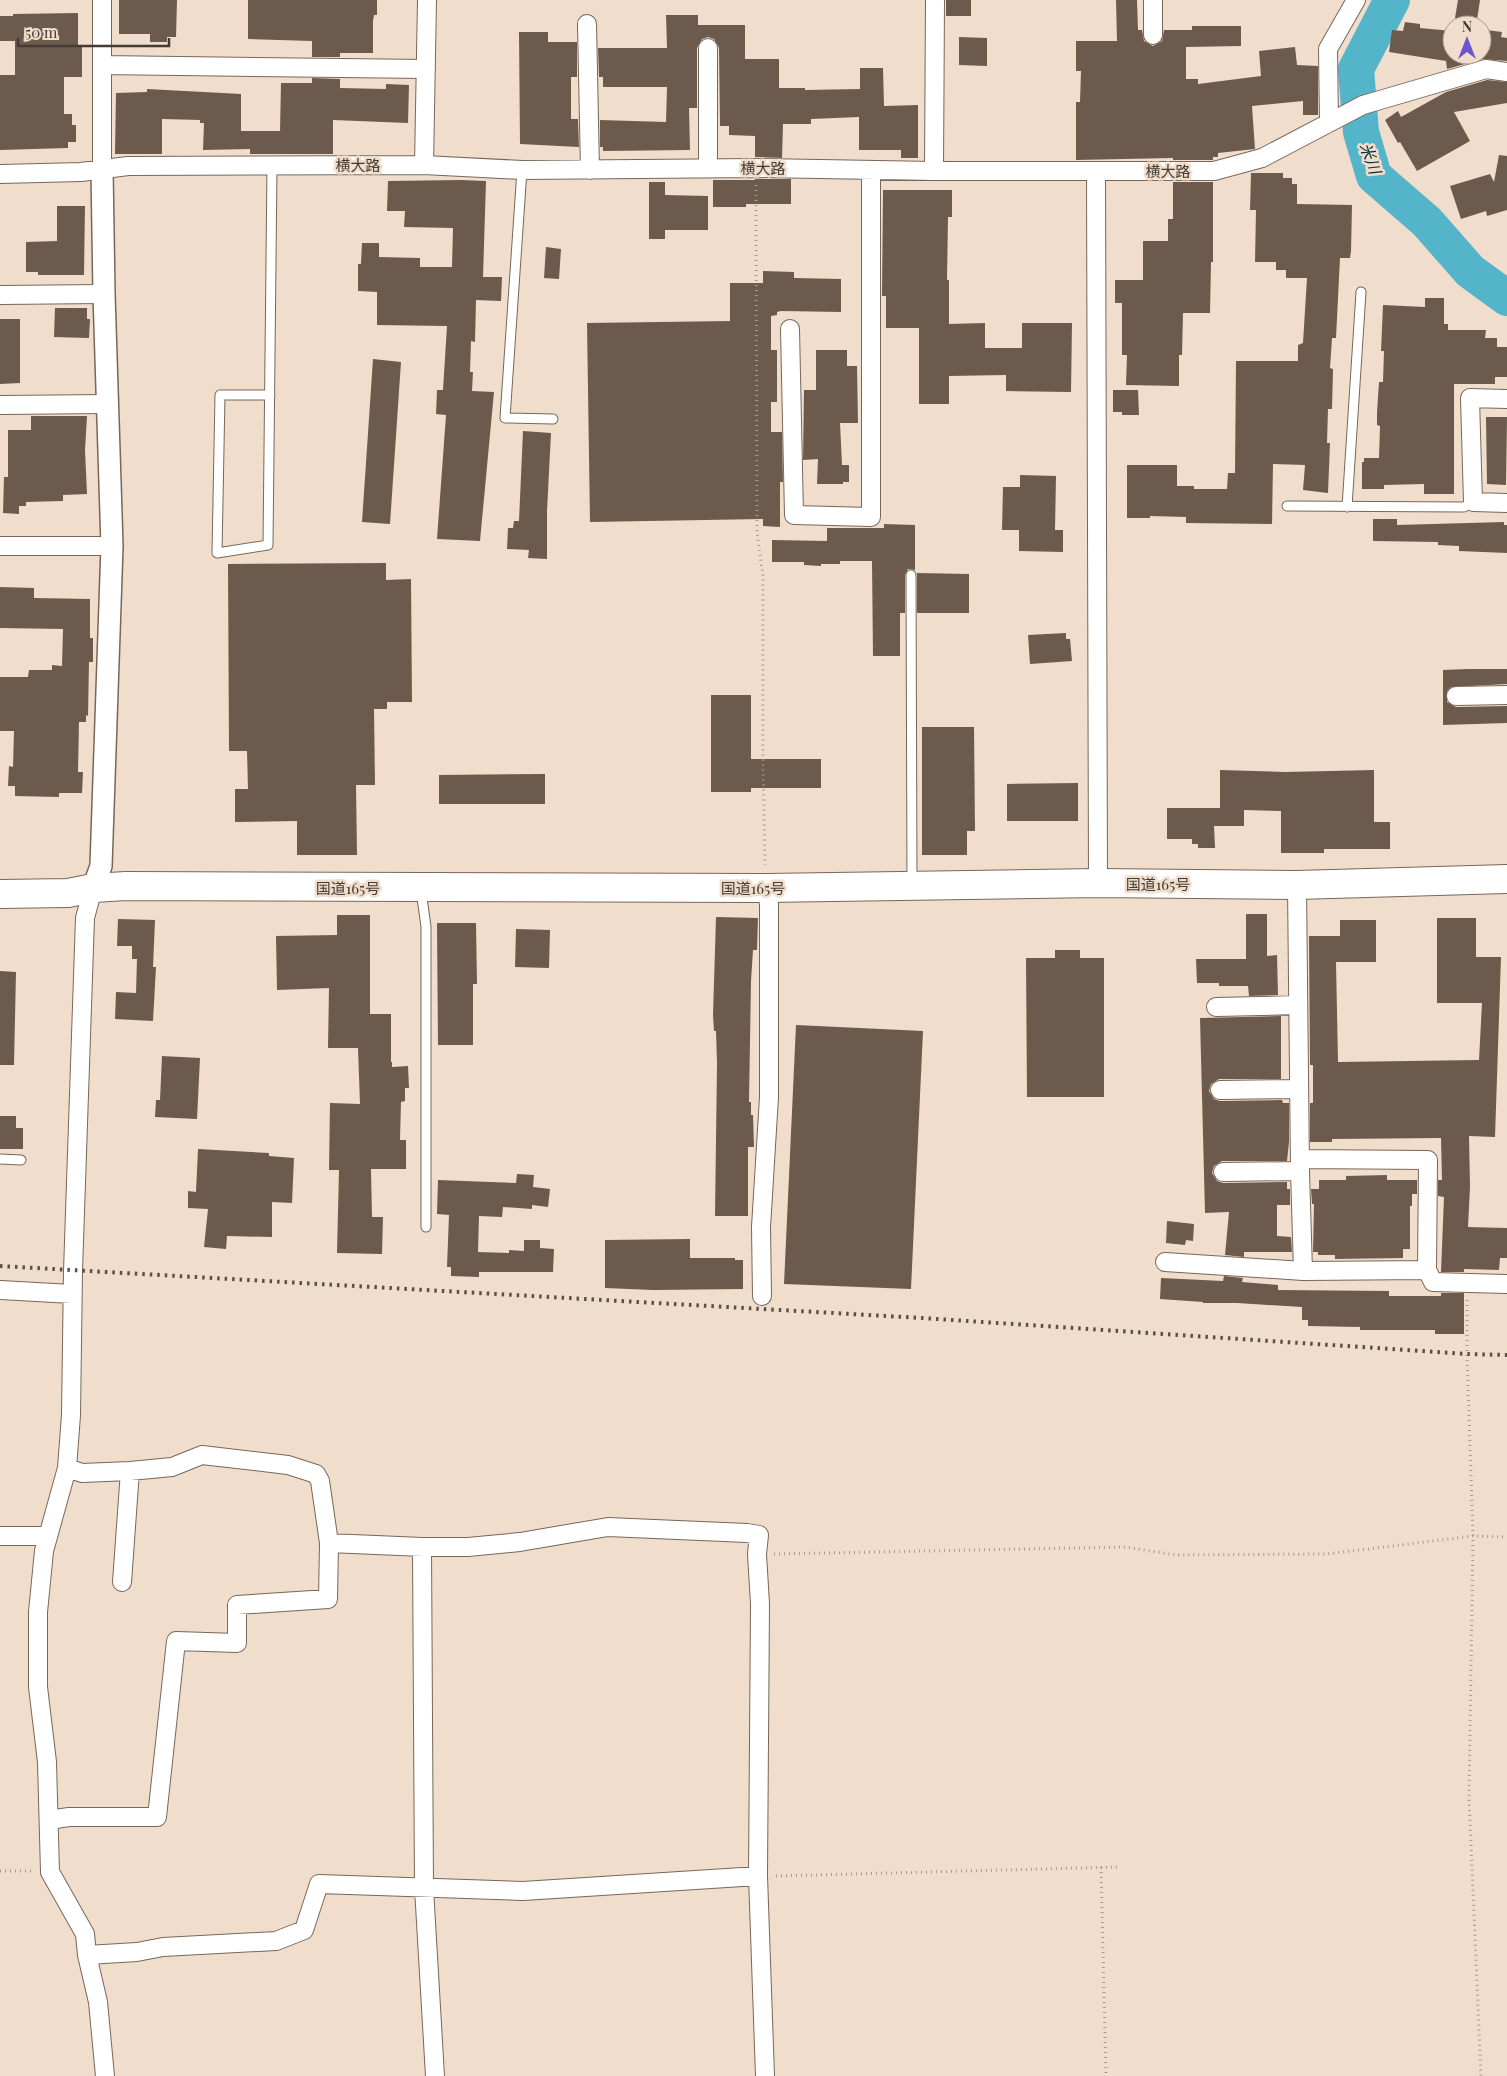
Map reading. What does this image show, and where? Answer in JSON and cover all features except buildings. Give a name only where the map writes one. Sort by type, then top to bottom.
[{"type":"highway","name":"国道165号","points":[[0,894],[68,894],[93,888],[126,886],[766,888],[1098,883],[1297,885],[1507,879]]},
{"type":"street","points":[[102,0],[104,294],[112,546],[102,866],[93,888],[85,918],[72,1294],[71,1415],[67,1468],[44,1551],[38,1612],[38,1687],[47,1762],[50,1872],[85,1934],[87,1955],[98,2002],[104,2076]]},
{"type":"street","points":[[424,165],[427,0]]},
{"type":"street","points":[[934,171],[935,0]]},
{"type":"street","points":[[1153,0],[1153,35]]},
{"type":"street","points":[[1332,121],[1328,49],[1356,0]]},
{"type":"street","points":[[587,24],[590,170]]},
{"type":"street","points":[[708,48],[708,168]]},
{"type":"street","points":[[102,65],[426,69]]},
{"type":"street","name":"横大路","points":[[0,174],[81,172],[128,166],[424,165],[522,170],[756,168],[934,171],[1214,171],[1262,158],[1363,105],[1486,69],[1507,72]]},
{"type":"street","points":[[790,330],[794,515],[871,517],[871,170]]},
{"type":"street","points":[[1096,171],[1098,883]]},
{"type":"street","points":[[0,295],[104,294]]},
{"type":"street","points":[[1507,399],[1470,398],[1473,502],[1507,503]]},
{"type":"street","points":[[0,405],[108,404]]},
{"type":"street","points":[[0,546],[112,546]]},
{"type":"street","points":[[1456,696],[1507,695]]},
{"type":"street","points":[[1297,885],[1303,1271]]},
{"type":"street","points":[[762,1296],[761,1227],[769,1097],[769,904],[766,888]]},
{"type":"street","points":[[1216,1007],[1298,1006]]},
{"type":"street","points":[[1220,1090],[1299,1089]]},
{"type":"street","points":[[1223,1172],[1300,1165],[1428,1160],[1426,1270],[1433,1282],[1507,1284]]},
{"type":"street","points":[[1165,1262],[1303,1271],[1426,1270]]},
{"type":"street","points":[[0,1290],[72,1294]]},
{"type":"street","points":[[49,1820],[157,1817],[176,1641],[237,1643],[237,1605],[328,1599],[330,1543],[320,1481],[316,1474],[288,1465],[202,1455],[172,1467],[130,1472],[82,1473],[67,1468]]},
{"type":"street","points":[[122,1582],[130,1472]]},
{"type":"street","points":[[330,1543],[468,1547],[520,1542],[608,1527],[759,1535],[757,1554],[760,1604],[758,1876],[765,2076]]},
{"type":"street","points":[[0,1536],[48,1536]]},
{"type":"street","points":[[422,1547],[424,1888],[435,2076]]},
{"type":"street","points":[[87,1955],[137,1952],[163,1947],[276,1942],[304,1930],[319,1884],[523,1891],[758,1876]]},
{"type":"lane","points":[[270,395],[220,395],[217,554],[268,545],[270,395],[272,166]]},
{"type":"lane","points":[[522,170],[505,418],[553,419]]},
{"type":"lane","points":[[1347,507],[1361,292]]},
{"type":"lane","points":[[1287,506],[1464,507],[1473,502]]},
{"type":"lane","points":[[911,575],[912,886]]},
{"type":"lane","points":[[421,888],[426,927],[426,1227]]},
{"type":"lane","points":[[0,1159],[21,1160]]},
{"type":"path","points":[[756,168],[756,532],[763,576],[763,765],[766,888]]},
{"type":"path","points":[[1468,1282],[1467,1354],[1473,1536],[1469,1798],[1481,2076]]},
{"type":"path","points":[[757,1554],[1126,1547],[1175,1555],[1327,1554],[1473,1536],[1507,1537]]},
{"type":"path","points":[[1101,1867],[1106,2076]]},
{"type":"path","points":[[758,1876],[1117,1867]]},
{"type":"path","points":[[0,1871],[50,1872]]},
{"type":"waterway","name":"米川","points":[[1392,0],[1356,69],[1361,132],[1374,176],[1427,222],[1470,271],[1507,298]]},
{"type":"railway","points":[[0,1266],[922,1318],[1467,1354],[1507,1355]]}]
